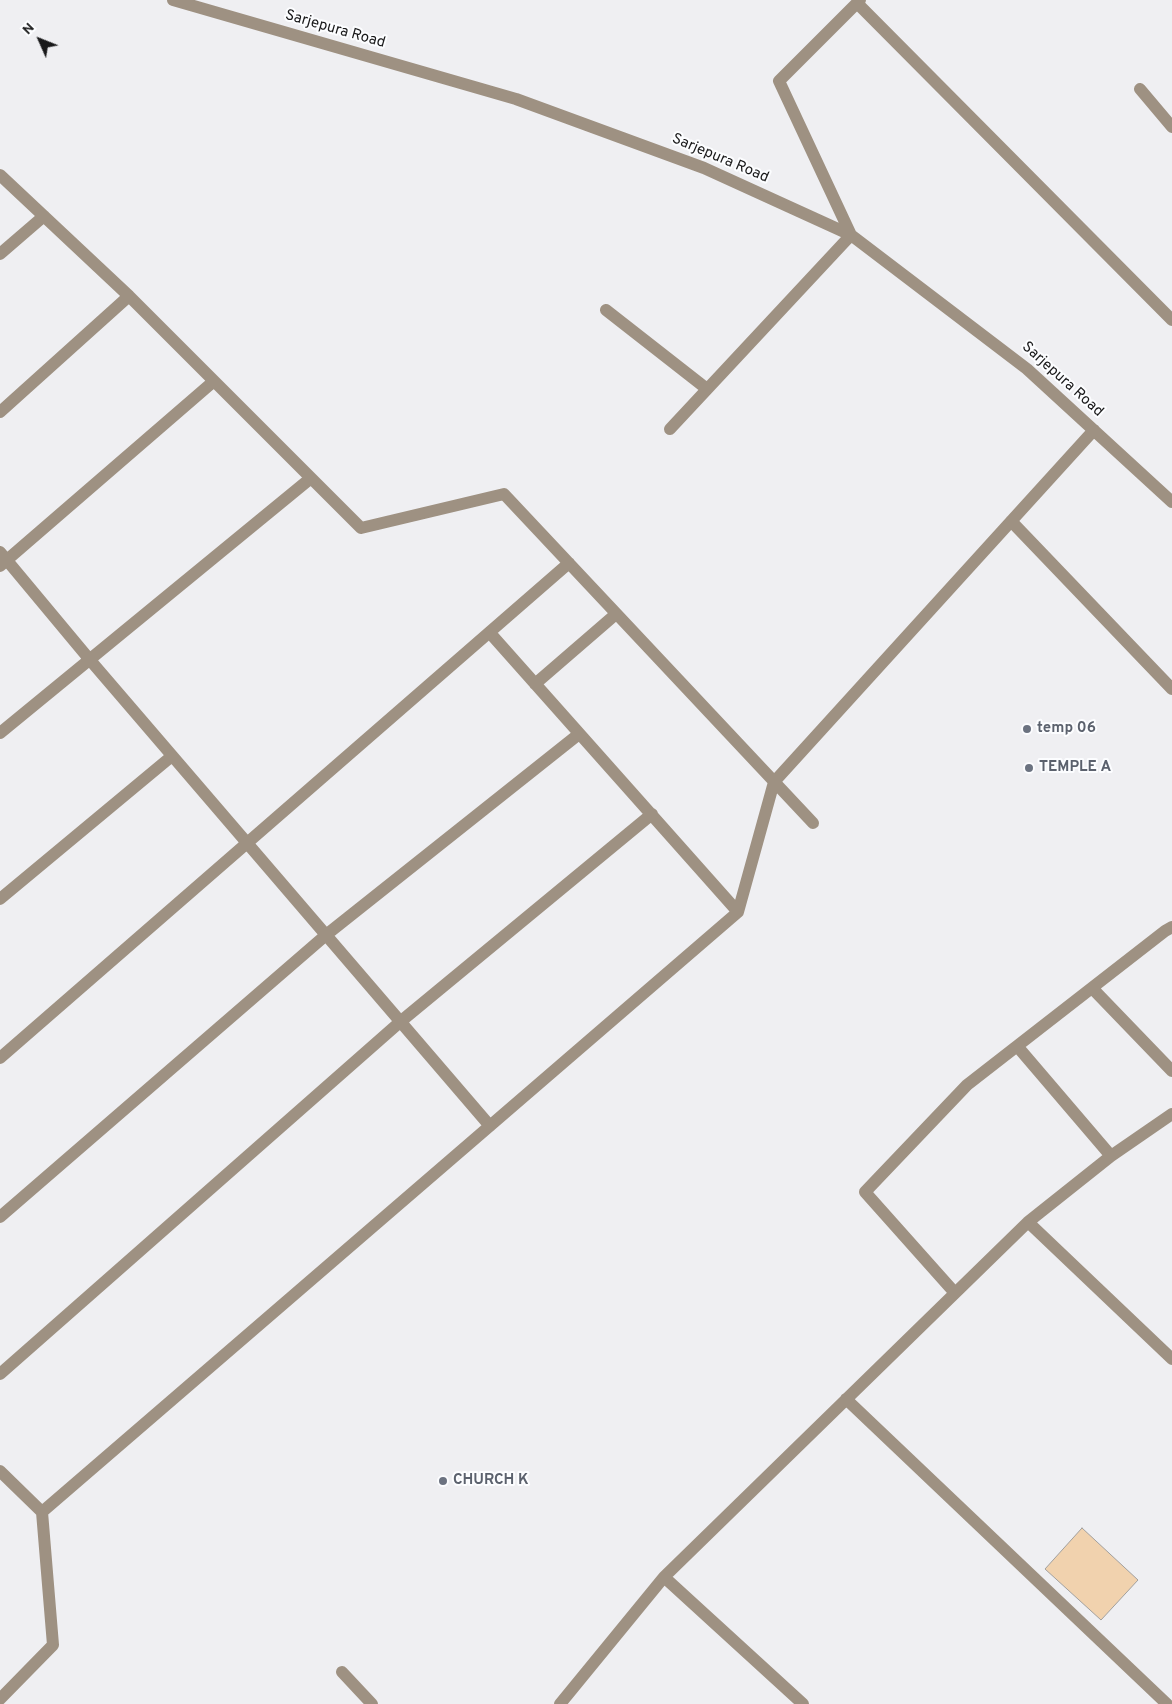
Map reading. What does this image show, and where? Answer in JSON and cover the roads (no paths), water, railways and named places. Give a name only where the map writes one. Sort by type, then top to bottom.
[{"type":"street","name":"Sarjepura Road","points":[[173,0],[516,99],[704,168],[852,235],[1028,369],[1172,502]]},
{"type":"street","points":[[670,429],[852,235],[780,81],[859,2],[1172,320]]},
{"type":"street","points":[[1140,89],[1172,127]]},
{"type":"street","points":[[0,175],[129,296],[361,528],[504,494],[813,823]]},
{"type":"street","points":[[0,254],[44,216]]},
{"type":"street","points":[[0,412],[129,296]]},
{"type":"street","points":[[606,310],[707,389]]},
{"type":"street","points":[[214,381],[2,559],[490,1126]]},
{"type":"street","points":[[42,1512],[738,912],[774,782],[1094,430]]},
{"type":"street","points":[[0,733],[311,478]]},
{"type":"street","points":[[1011,521],[1172,688]]},
{"type":"street","points":[[0,1058],[569,563]]},
{"type":"street","points":[[535,684],[616,614]]},
{"type":"street","points":[[490,633],[738,912]]},
{"type":"street","points":[[0,1217],[326,935],[580,734]]},
{"type":"street","points":[[0,899],[172,756]]},
{"type":"street","points":[[0,1374],[400,1022],[652,814]]},
{"type":"street","points":[[955,1293],[864,1192],[967,1085],[1172,927]]},
{"type":"street","points":[[1092,988],[1172,1071]]},
{"type":"street","points":[[1017,1046],[1111,1156]]},
{"type":"street","points":[[560,1704],[664,1577],[1028,1222],[1111,1156],[1172,1114]]},
{"type":"street","points":[[1028,1222],[1172,1359]]},
{"type":"street","points":[[846,1399],[1167,1704]]},
{"type":"street","points":[[0,1471],[42,1512],[54,1645],[0,1699]]},
{"type":"street","points":[[664,1577],[803,1704]]},
{"type":"street","points":[[342,1672],[372,1704]]},
{"type":"place","name":"temp 06","points":[[1027,729]]},
{"type":"place","name":"TEMPLE A","points":[[1029,768]]},
{"type":"place","name":"CHURCH K","points":[[443,1481]]}]
